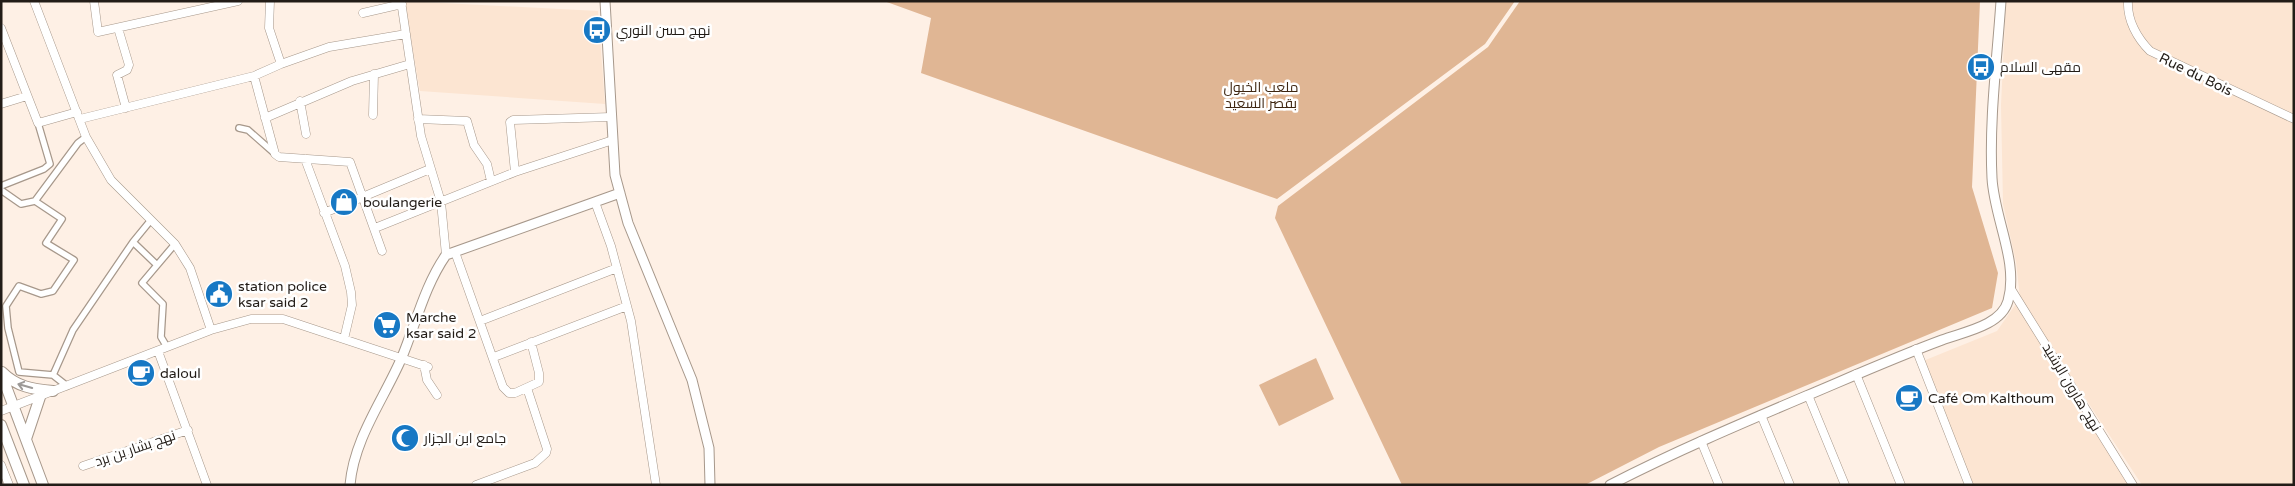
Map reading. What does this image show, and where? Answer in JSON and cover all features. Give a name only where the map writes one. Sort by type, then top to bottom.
[{"type":"main road","points":[[1,373],[10,380],[27,388],[53,391]]},
{"type":"main road","points":[[1,373],[43,485]]},
{"type":"main road","points":[[26,439],[40,397]]},
{"type":"main road","points":[[1,425],[24,485]]},
{"type":"street","points":[[34,1],[86,137],[111,180],[175,244],[190,268],[211,330]]},
{"type":"street","points":[[94,1],[98,32],[238,1]]},
{"type":"street","points":[[270,1],[269,28],[280,64]]},
{"type":"street","points":[[605,1],[615,175],[628,223],[692,380],[710,448],[710,485]]},
{"type":"street","points":[[1610,485],[1701,441],[1761,415],[1916,349],[1996,318],[2008,303],[2011,289],[2008,260],[1994,199],[1991,168],[2002,1]]},
{"type":"street","name":"Rue du Bois","points":[[2128,1],[2134,29],[2140,42],[2150,51],[2294,119]]},
{"type":"street","points":[[363,13],[401,3],[418,119],[430,169],[441,202],[450,253],[480,321],[506,391],[512,394],[539,382],[540,377],[531,342]]},
{"type":"street","points":[[1,28],[38,123],[50,164],[44,169],[1,186]]},
{"type":"street","points":[[118,28],[129,65],[127,70],[117,75],[126,108]]},
{"type":"street","points":[[38,123],[126,108],[254,76],[280,64],[329,47],[406,34]]},
{"type":"street","points":[[265,118],[300,101],[374,74],[410,64]]},
{"type":"street","points":[[373,115],[374,74]]},
{"type":"street","points":[[254,76],[275,154]]},
{"type":"street","points":[[1,104],[27,96]]},
{"type":"street","points":[[300,101],[306,134]]},
{"type":"street","points":[[515,172],[509,130],[510,122],[513,120],[611,117]]},
{"type":"street","points":[[418,119],[467,122],[474,145],[487,164],[491,181]]},
{"type":"street","points":[[239,128],[248,130],[280,157],[350,162],[382,251]]},
{"type":"street","points":[[1,190],[22,204],[36,201],[73,149],[86,137]]},
{"type":"street","points":[[375,228],[515,172],[613,140]]},
{"type":"street","points":[[306,159],[324,213],[345,266],[351,292],[352,305],[344,339]]},
{"type":"street","points":[[324,213],[430,169]]},
{"type":"street","points":[[350,485],[356,450],[402,358],[436,269],[450,253],[620,193]]},
{"type":"street","points":[[36,201],[62,219],[46,243],[74,260],[53,291],[41,294],[19,286],[6,306],[8,328],[19,372],[53,375],[67,386]]},
{"type":"street","points":[[595,202],[617,268],[627,306],[656,485]]},
{"type":"street","points":[[53,375],[74,330],[133,242],[151,220]]},
{"type":"street","points":[[133,242],[157,264]]},
{"type":"street","points":[[167,347],[161,338],[163,304],[142,283],[175,244]]},
{"type":"street","points":[[480,321],[617,268]]},
{"type":"street","name":"نهج هارون الرشيد","points":[[2011,289],[2133,485]]},
{"type":"street","points":[[494,357],[627,306]]},
{"type":"street","points":[[1,411],[211,330],[251,319],[283,319],[426,366],[426,380],[437,395]]},
{"type":"street","points":[[1916,349],[1969,485]]},
{"type":"street","points":[[158,350],[207,485]]},
{"type":"street","points":[[1856,374],[1901,485]]},
{"type":"street","points":[[476,485],[535,463],[546,453],[527,388]]},
{"type":"street","points":[[1808,395],[1845,485]]},
{"type":"street","points":[[1761,415],[1790,485]]},
{"type":"street","name":"نهج بشار بن برد","points":[[83,466],[188,430]]},
{"type":"street","points":[[1701,441],[1719,485]]},
{"type":"street","points":[[1,465],[9,485]]},
{"type":"shaded area","points":[[404,1],[598,11],[605,104],[420,91]]},
{"type":"shaded area","points":[[2006,1],[2294,1],[2294,485],[2142,485],[2042,332],[2137,485],[1970,485],[1923,361],[1997,331],[2020,298],[2016,262],[2003,204],[2001,105]]},
{"type":"green space","name":"ملعب الخيول بقصر السعيد","points":[[884,1],[1515,1],[1485,44],[1277,199],[921,73],[931,18]]},
{"type":"green space","points":[[1520,1],[1980,1],[1972,187],[1998,273],[1992,308],[1659,447],[1585,485],[1402,485],[1275,218],[1278,206],[1488,47]]},
{"type":"green space","points":[[1316,358],[1334,399],[1279,426],[1259,385]]},
{"type":"place","name":"نهج حسن النوري","points":[[597,30]]},
{"type":"place","name":"مقهى السلام","points":[[1981,67]]},
{"type":"place","name":"boulangerie","points":[[344,202]]},
{"type":"place","name":"station police ksar said 2","points":[[219,294]]},
{"type":"place","name":"Marche ksar said 2","points":[[387,325]]},
{"type":"place","name":"daloul","points":[[141,373]]},
{"type":"place","name":"Café Om Kalthoum","points":[[1909,398]]},
{"type":"place","name":"جامع ابن الجزار","points":[[405,438]]}]
